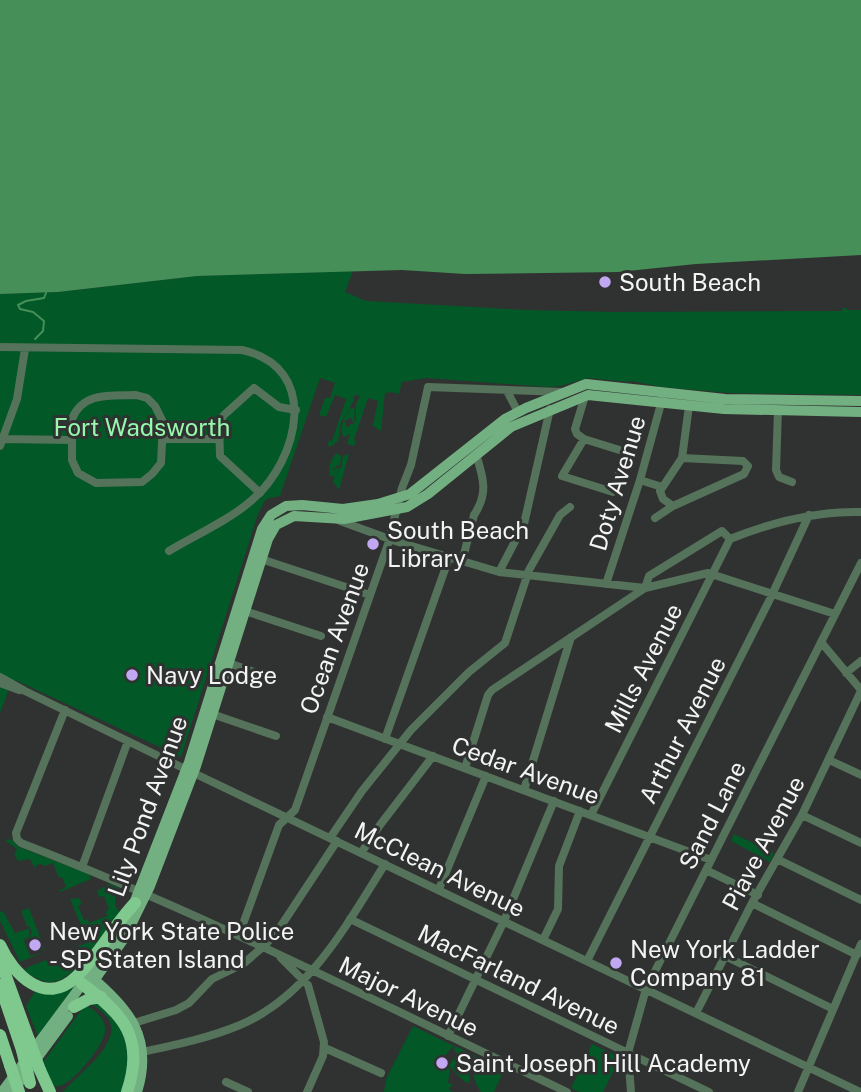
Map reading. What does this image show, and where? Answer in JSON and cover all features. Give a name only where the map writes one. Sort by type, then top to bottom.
[{"type":"highway","points":[[0,945],[9,963],[26,981],[42,987],[60,986],[78,975],[120,918],[135,903]]},
{"type":"highway","points":[[0,960],[34,1083],[50,1092]]},
{"type":"highway","points":[[89,982],[119,1015],[130,1039],[133,1066],[127,1092]]},
{"type":"highway","points":[[0,985],[25,1045]]},
{"type":"highway","points":[[74,1007],[100,997]]},
{"type":"highway","points":[[0,1035],[19,1092]]},
{"type":"main road","points":[[282,514],[297,505],[337,510],[399,503],[496,425],[518,412],[582,385],[595,384],[689,406],[778,410],[861,401]]},
{"type":"main road","points":[[282,514],[333,519],[357,517],[423,497],[511,427],[585,396],[598,394],[662,399],[725,399],[823,406],[861,412]]},
{"type":"main road","name":"Lily Pond Avenue","points":[[2,1092],[125,937],[212,714],[224,662],[245,611],[261,559],[272,530],[282,514]]},
{"type":"main road","name":"Lily Pond Avenue","points":[[190,771],[262,529],[268,517],[282,514]]},
{"type":"main road","name":"Lily Pond Avenue","points":[[12,1092],[74,1007],[144,892]]},
{"type":"main road","points":[[89,982],[120,1002],[134,1023],[142,1052],[142,1072],[137,1092]]},
{"type":"street","points":[[0,347],[250,352],[268,360],[282,373],[291,390],[296,410],[282,459],[271,480],[251,502],[169,551]]},
{"type":"street","points":[[25,349],[21,382],[4,425],[2,443],[72,440]]},
{"type":"street","name":"Ocean Avenue","points":[[239,935],[279,825],[295,810],[390,539],[411,465],[428,387],[507,391]]},
{"type":"street","points":[[260,493],[222,460],[219,423],[252,389],[256,389],[279,407],[296,410]]},
{"type":"street","points":[[518,412],[507,391],[563,392]]},
{"type":"street","points":[[95,396],[147,398],[159,411],[163,422],[162,459],[157,469],[142,482],[95,483],[78,473],[72,463],[72,440],[72,419],[75,412],[95,396]]},
{"type":"street","points":[[584,439],[562,477],[613,492],[626,452],[584,439],[575,429],[585,396]]},
{"type":"street","name":"Doty Avenue","points":[[606,584],[640,480],[662,399]]},
{"type":"street","points":[[673,506],[663,499],[660,491],[682,458],[689,406]]},
{"type":"street","points":[[499,572],[524,524],[550,409]]},
{"type":"street","points":[[778,410],[776,470],[779,477],[792,482]]},
{"type":"street","points":[[163,439],[219,439]]},
{"type":"street","points":[[462,562],[485,483],[476,453]]},
{"type":"street","points":[[655,518],[673,506],[744,474],[748,466],[743,461],[682,458]]},
{"type":"street","points":[[640,480],[662,487]]},
{"type":"street","points":[[134,1023],[176,1010],[189,1003],[212,979],[243,964],[277,932],[358,797],[400,744],[453,687],[505,643],[527,576],[560,516],[570,507]]},
{"type":"street","points":[[466,768],[490,692],[645,588],[649,576],[687,551],[722,531],[730,539],[770,524],[810,515],[861,512]]},
{"type":"street","name":"Arthur Avenue","points":[[587,961],[810,515]]},
{"type":"street","points":[[333,519],[499,572],[645,588],[712,573],[835,614]]},
{"type":"street","name":"Mills Avenue","points":[[591,815],[730,539]]},
{"type":"street","points":[[385,738],[449,558]]},
{"type":"street","points":[[261,559],[370,595]]},
{"type":"street","name":"Sand Lane","points":[[631,1092],[628,1053],[646,989],[835,614],[857,582],[861,563]]},
{"type":"street","points":[[245,611],[321,636]]},
{"type":"street","points":[[524,790],[571,638]]},
{"type":"street","points":[[821,642],[861,690]]},
{"type":"street","points":[[846,673],[861,661]]},
{"type":"street","points":[[224,662],[273,679]]},
{"type":"street","name":"McClean Avenue","points":[[2,679],[860,1092]]},
{"type":"street","name":"Piave Avenue","points":[[696,1013],[752,903],[802,815],[861,690]]},
{"type":"street","name":"Major Avenue","points":[[65,710],[16,833],[21,844],[144,892],[264,946],[567,1092]]},
{"type":"street","points":[[212,714],[276,736]]},
{"type":"street","name":"Cedar Avenue","points":[[327,717],[711,860]]},
{"type":"street","points":[[82,867],[128,741]]},
{"type":"street","points":[[361,853],[433,756]]},
{"type":"street","points":[[829,760],[861,775]]},
{"type":"street","points":[[439,890],[486,776]]},
{"type":"street","points":[[448,1036],[504,921],[554,801]]},
{"type":"street","points":[[543,940],[558,909],[559,866],[580,811]]},
{"type":"street","points":[[802,815],[861,843]]},
{"type":"street","points":[[777,859],[861,900]]},
{"type":"street","points":[[142,1052],[188,1042],[242,1024],[272,1006],[313,971],[385,864]]},
{"type":"street","points":[[706,870],[758,895]]},
{"type":"street","points":[[752,903],[857,955]]},
{"type":"street","name":"MacFarland Avenue","points":[[350,919],[709,1092]]},
{"type":"street","points":[[798,1092],[861,944]]},
{"type":"street","name":"Major Avenue","points":[[273,951],[304,980]]},
{"type":"street","points":[[725,956],[833,1009]]},
{"type":"street","points":[[304,980],[309,989],[325,1048],[307,1092]]},
{"type":"street","points":[[325,1048],[381,1073]]},
{"type":"street","points":[[226,1083],[248,1092]]},
{"type":"green space","name":"Fort Wadsworth","points":[[353,271],[345,292],[366,301],[615,312],[842,311],[843,308],[861,310],[861,395],[730,393],[588,378],[547,387],[426,378],[402,382],[399,394],[385,393],[381,431],[372,425],[378,401],[368,398],[354,446],[347,444],[350,434],[344,437],[341,432],[343,421],[347,428],[354,424],[350,417],[346,421],[343,420],[350,408],[355,409],[354,422],[356,420],[356,404],[360,396],[354,395],[353,402],[341,422],[338,441],[330,447],[329,440],[332,441],[346,399],[335,395],[326,417],[319,415],[325,398],[330,398],[335,383],[320,378],[280,496],[266,499],[258,514],[181,757],[15,680],[0,713],[0,294],[58,292],[197,276]]},
{"type":"green space","points":[[336,453],[341,456],[340,466],[337,465],[334,469],[331,467],[333,470],[340,467],[336,475],[341,467],[343,456],[349,454],[339,490],[333,482],[335,475],[331,477],[329,474],[330,464],[333,464],[330,463]]},
{"type":"green space","points":[[734,834],[774,853],[770,862],[731,841]]},
{"type":"green space","points":[[7,839],[19,847],[89,874],[91,879],[60,892],[66,887],[53,863],[45,866],[40,864],[35,866],[35,869],[30,859],[18,861],[14,854],[17,849],[6,841]]},
{"type":"green space","points":[[110,884],[120,888],[115,900],[120,913],[78,966],[65,977],[51,982],[43,981],[25,971],[26,968],[46,960],[49,964],[76,953],[75,948],[88,942],[70,899],[79,898],[82,904],[78,906],[84,920],[87,919],[89,923],[107,916],[106,911],[109,909],[104,896],[99,897],[97,891]]},
{"type":"green space","points":[[29,908],[44,947],[42,951],[36,936],[30,938],[30,929],[29,937],[24,940],[30,956],[42,953],[20,962],[0,921],[0,912],[3,911],[15,933],[31,928],[27,926],[21,911]]},
{"type":"green space","points":[[86,970],[39,1035],[37,1034],[26,1006],[36,990],[43,992]]},
{"type":"green space","points":[[94,999],[119,1022],[130,1057],[122,1092],[63,1092],[95,1060],[109,1041],[110,1022],[104,1013],[90,1003]]},
{"type":"green space","points":[[87,1005],[102,1020],[105,1034],[77,1074],[60,1086],[54,1086],[48,1079],[44,1061]]},
{"type":"green space","points":[[413,1026],[454,1046],[443,1063],[450,1068],[448,1083],[453,1084],[449,1089],[453,1092],[384,1092],[386,1079]]},
{"type":"green space","points":[[592,1044],[615,1055],[619,1060],[603,1092],[579,1092],[571,1088]]},
{"type":"green space","points":[[455,1046],[466,1051],[470,1083],[465,1082],[449,1066],[457,1054]]},
{"type":"green space","points":[[474,1055],[504,1070],[494,1092],[481,1092],[479,1089],[473,1069]]},
{"type":"shaded area","points":[[0,0],[861,0],[861,255],[696,264],[618,272],[465,274],[402,270],[197,276],[58,292],[0,294]]},
{"type":"waterway","points":[[35,339],[43,331],[44,321],[33,312],[20,309],[18,305],[44,298],[46,293]]},
{"type":"place","name":"South Beach","points":[[605,282]]},
{"type":"place","name":"South Beach Library","points":[[373,544]]},
{"type":"place","name":"Navy Lodge","points":[[132,675]]},
{"type":"place","name":"New York State Police - SP Staten Island","points":[[35,945]]},
{"type":"place","name":"New York Ladder Company 81","points":[[616,963]]},
{"type":"place","name":"Saint Joseph Hill Academy","points":[[442,1063]]}]
